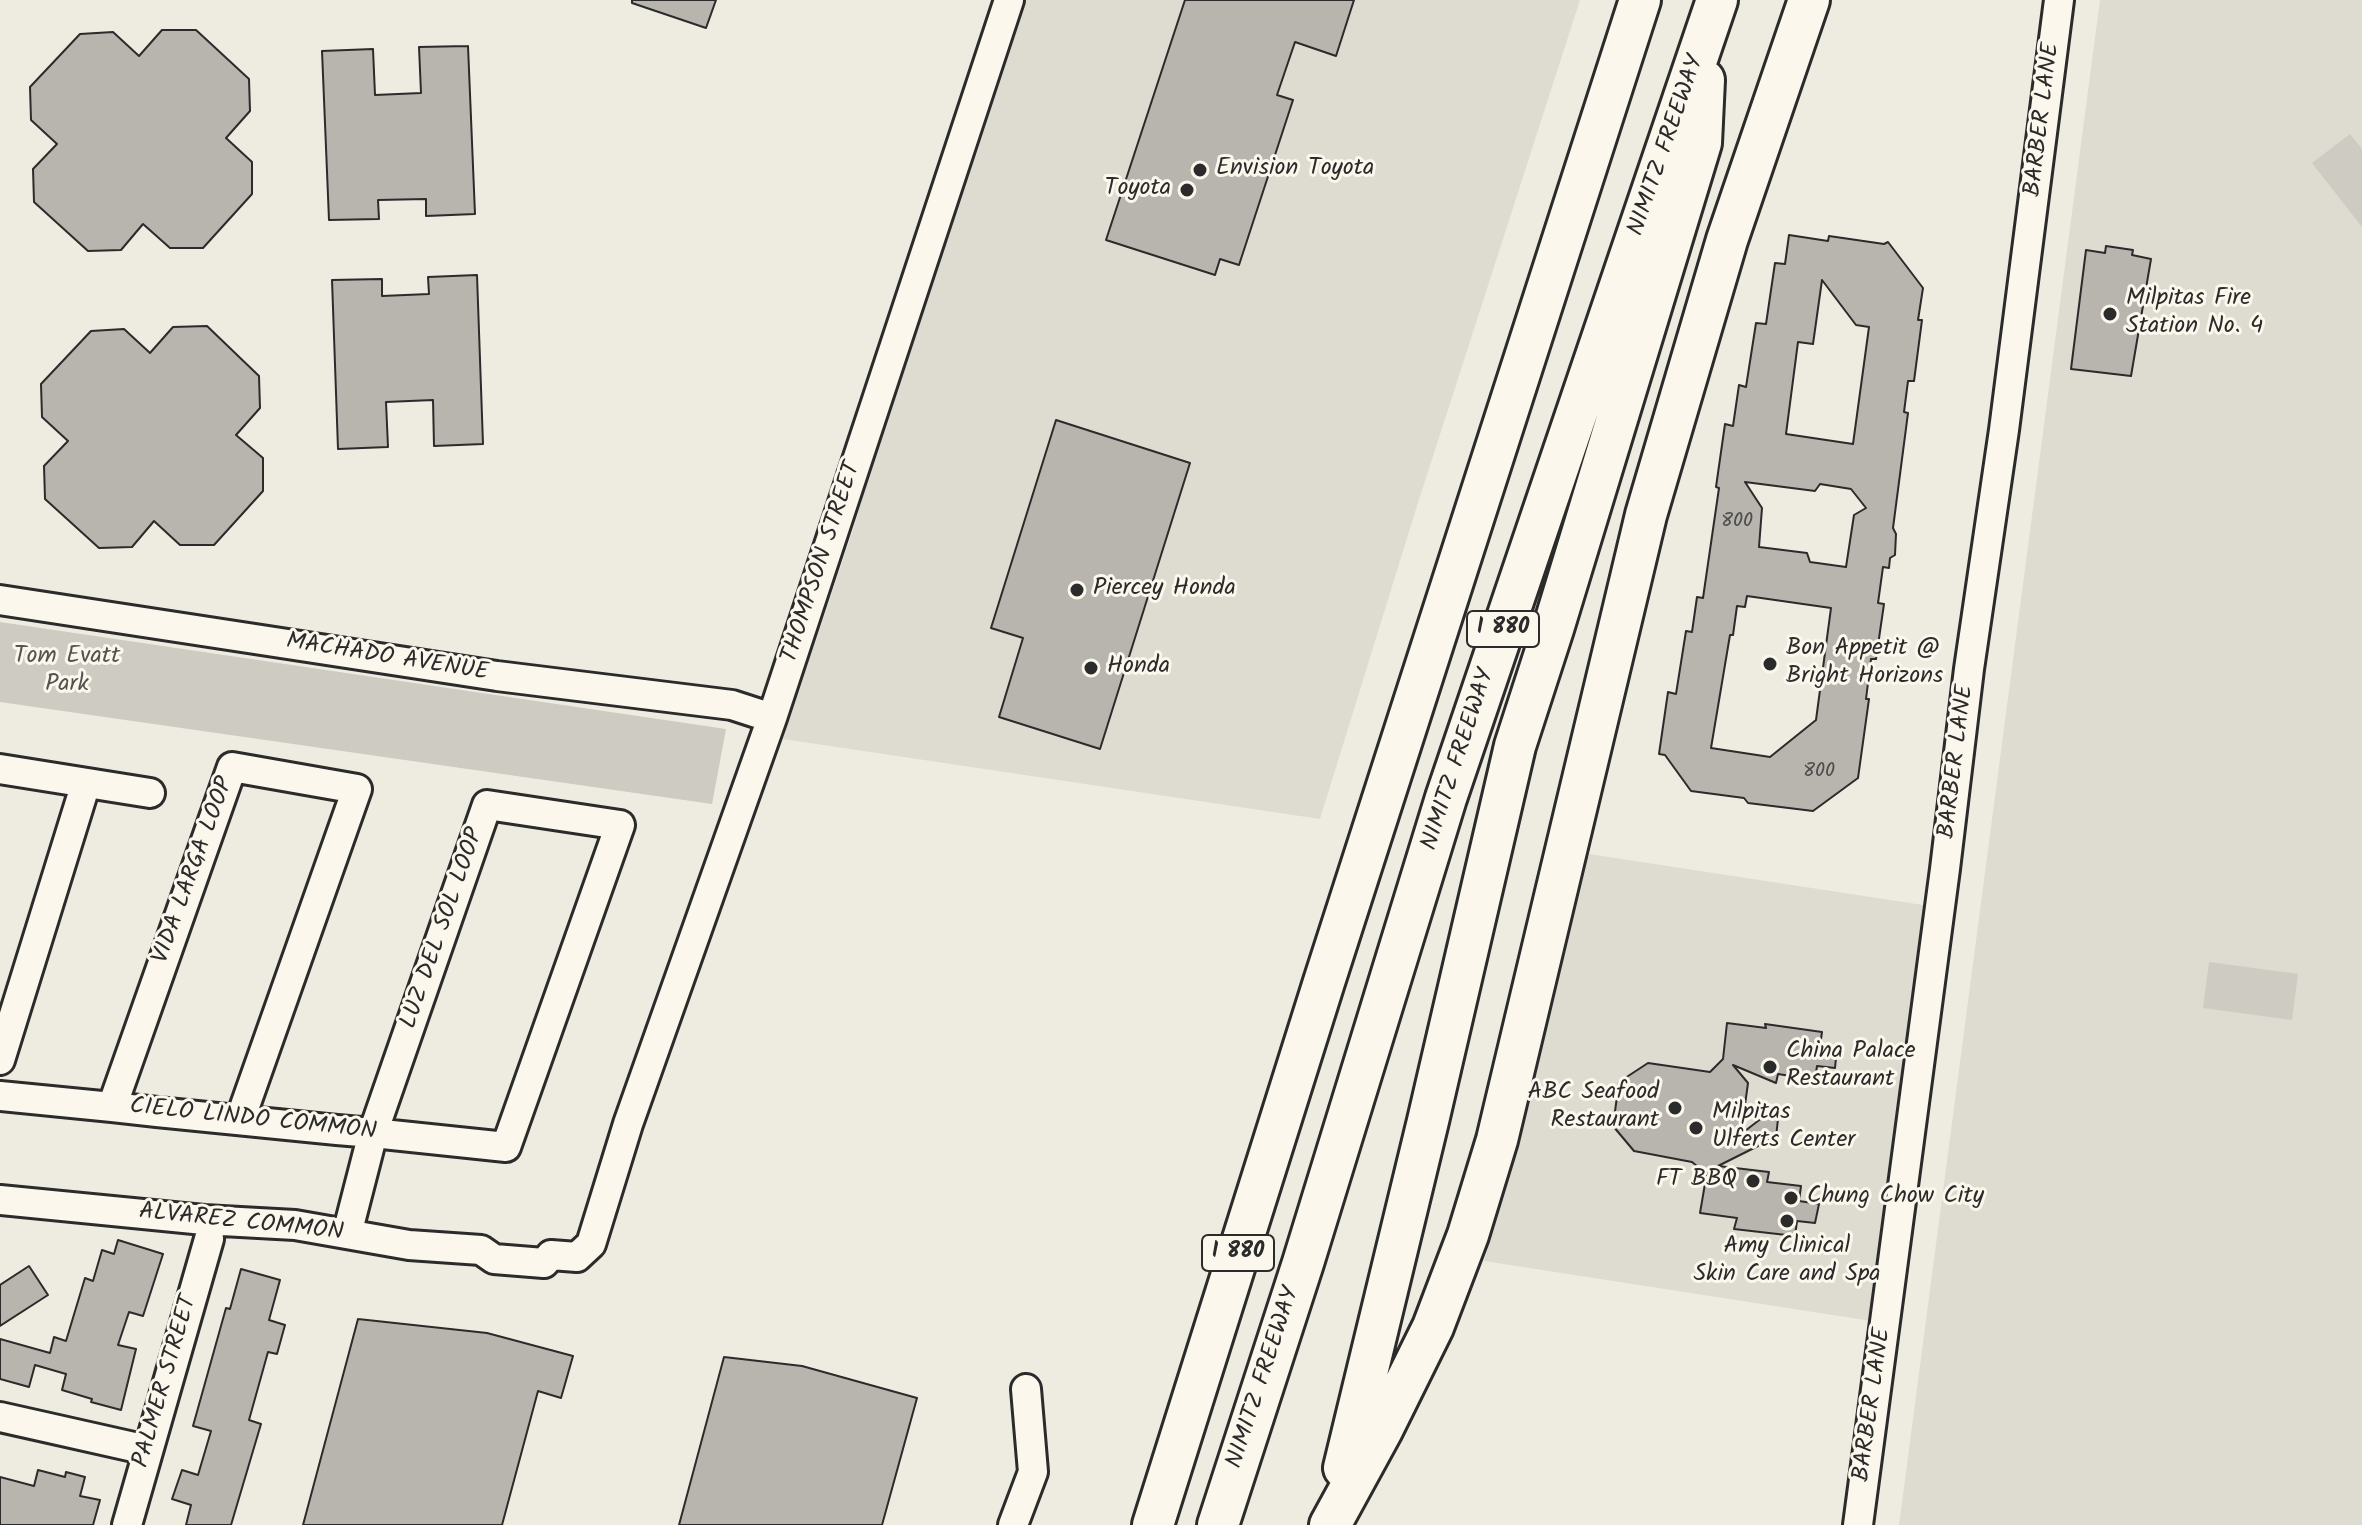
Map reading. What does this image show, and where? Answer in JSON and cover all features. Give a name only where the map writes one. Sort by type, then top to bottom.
[{"type":"highway","name":"I 880","points":[[1153,1525],[1640,0]]},
{"type":"highway","points":[[1328,1525],[1382,1430],[1433,1327],[1468,1235],[1497,1140],[1646,515],[1727,240],[1809,0]]},
{"type":"highway","points":[[1328,1525],[1348,1456],[1515,746],[1701,143],[1712,15]]},
{"type":"highway","name":"NIMITZ FREEWAY","points":[[1218,1525],[1303,1263],[1446,798],[1712,15]]},
{"type":"street","name":"THOMPSON STREET","points":[[573,1252],[628,1124],[772,718],[1009,0]]},
{"type":"street","name":"BARBER LANE","points":[[1858,1525],[2059,0]]},
{"type":"street","name":"MACHADO AVENUE","points":[[0,600],[497,676],[732,705],[772,718]]},
{"type":"street","name":"VIDA LARGA LOOP","points":[[112,1107],[232,767],[357,789],[240,1120]]},
{"type":"street","points":[[0,769],[150,793]]},
{"type":"street","points":[[0,1060],[86,783]]},
{"type":"street","name":"LUZ DEL SOL LOOP","points":[[347,1234],[373,1133],[487,805],[620,825],[506,1147]]},
{"type":"street","name":"CIELO LINDO COMMON","points":[[0,1096],[506,1147]]},
{"type":"street","name":"ALVAREZ COMMON","points":[[0,1200],[204,1220],[295,1225],[409,1245],[481,1250],[489,1242],[573,1252]]},
{"type":"street","name":"PALMER STREET","points":[[127,1525],[209,1239]]},
{"type":"street","points":[[1013,1525],[1033,1472],[1026,1389]]},
{"type":"street","points":[[0,1417],[147,1450]]},
{"type":"shaded area","points":[[1026,0],[1580,0],[1320,819],[783,739],[853,530],[905,351]]},
{"type":"shaded area","points":[[2100,0],[2362,0],[2362,1525],[1899,1525]]},
{"type":"shaded area","points":[[1589,854],[1936,907],[1878,1322],[1484,1261],[1519,1143]]},
{"type":"green space","points":[[2350,134],[2362,149],[2362,227],[2312,163]]},
{"type":"green space","name":"Tom Evatt Park","points":[[0,622],[726,729],[712,804],[0,702]]},
{"type":"green space","points":[[2209,962],[2298,974],[2292,1020],[2203,1008]]},
{"type":"building","points":[[632,0],[716,0],[706,28],[632,3]]},
{"type":"building","name":"Envision Toyota","points":[[1185,0],[1354,0],[1336,56],[1295,42],[1277,95],[1293,100],[1239,265],[1220,259],[1215,275],[1106,240]]},
{"type":"building","points":[[162,30],[196,30],[249,79],[250,111],[226,138],[252,162],[252,194],[203,248],[170,248],[143,224],[121,250],[88,251],[34,202],[33,169],[57,144],[31,120],[30,87],[80,34],[113,32],[139,56]]},
{"type":"building","points":[[468,46],[475,214],[426,216],[426,199],[378,200],[379,219],[329,220],[322,51],[373,49],[375,95],[421,93],[419,47]]},
{"type":"building","points":[[1789,235],[1828,241],[1829,236],[1888,242],[1923,288],[1914,381],[1908,381],[1904,412],[1908,413],[1893,528],[1896,534],[1895,555],[1890,558],[1889,568],[1883,567],[1878,603],[1884,604],[1876,659],[1871,659],[1858,778],[1813,811],[1748,803],[1744,798],[1691,791],[1665,755],[1659,754],[1668,692],[1676,694],[1686,631],[1692,632],[1697,597],[1703,598],[1725,424],[1733,426],[1739,385],[1746,387],[1756,323],[1766,324],[1775,263],[1785,264]],"holes":[[[1822,280],[1856,325],[1869,327],[1853,444],[1786,434],[1798,342],[1813,344]],[[1745,482],[1815,491],[1820,484],[1851,489],[1866,508],[1854,515],[1846,567],[1810,562],[1807,553],[1759,547],[1762,508]],[[1747,596],[1831,608],[1816,720],[1770,757],[1711,748],[1730,635],[1733,635],[1737,606],[1745,607]]]},
{"type":"building","name":"Milpitas Fire Station No. 4","points":[[2106,246],[2133,250],[2132,255],[2151,259],[2131,376],[2071,369],[2086,250],[2105,253]]},
{"type":"building","points":[[477,275],[483,444],[434,446],[433,400],[386,402],[388,447],[338,449],[332,280],[382,279],[382,296],[429,294],[428,277]]},
{"type":"building","points":[[207,326],[259,376],[260,408],[236,435],[263,458],[263,491],[214,545],[180,545],[154,521],[132,547],[99,548],[45,499],[44,466],[68,441],[42,417],[41,384],[91,331],[124,329],[150,353],[173,327]]},
{"type":"building","name":"Piercey Honda","points":[[1056,420],[1190,463],[1100,749],[999,717],[1023,638],[991,628]]},
{"type":"building","name":"Milpitas Ulferts Center","points":[[1727,1023],[1766,1028],[1765,1024],[1822,1032],[1820,1046],[1837,1048],[1835,1068],[1817,1066],[1815,1080],[1778,1074],[1776,1083],[1733,1065],[1748,1083],[1741,1134],[1771,1111],[1778,1119],[1776,1137],[1718,1166],[1769,1172],[1767,1182],[1801,1186],[1799,1201],[1819,1204],[1815,1223],[1797,1221],[1795,1236],[1734,1229],[1737,1218],[1700,1213],[1707,1172],[1701,1175],[1692,1162],[1634,1151],[1613,1126],[1619,1082],[1648,1063],[1710,1072],[1723,1059]]},
{"type":"building","points":[[118,1240],[163,1254],[143,1316],[129,1312],[118,1345],[136,1349],[121,1410],[62,1390],[66,1374],[35,1365],[29,1387],[0,1379],[0,1339],[50,1353],[54,1337],[66,1341],[85,1278],[93,1281],[102,1250],[114,1254]]},
{"type":"building","points":[[29,1266],[48,1295],[0,1326],[0,1285]]},
{"type":"building","points":[[241,1269],[280,1280],[269,1320],[285,1325],[277,1354],[268,1352],[249,1420],[261,1424],[231,1525],[186,1525],[191,1505],[172,1499],[182,1470],[198,1475],[211,1431],[193,1426],[226,1308],[230,1309]]},
{"type":"building","points":[[358,1319],[487,1333],[573,1356],[561,1398],[538,1391],[502,1525],[303,1525]]},
{"type":"building","points":[[724,1357],[802,1366],[917,1398],[882,1525],[679,1525]]},
{"type":"building","points":[[38,1470],[65,1477],[66,1472],[85,1477],[80,1496],[100,1500],[93,1525],[0,1525],[0,1477],[34,1486]]},
{"type":"place","name":"Envision Toyota","points":[[1200,170]]},
{"type":"place","name":"Toyota","points":[[1187,190]]},
{"type":"place","name":"Milpitas Fire Station No. 4","points":[[2110,314]]},
{"type":"place","name":"Piercey Honda","points":[[1077,590]]},
{"type":"place","name":"Bon Appetit @ Bright Horizons","points":[[1770,664]]},
{"type":"place","name":"Honda","points":[[1091,668]]},
{"type":"place","name":"China Palace Restaurant","points":[[1770,1067]]},
{"type":"place","name":"ABC Seafood Restaurant","points":[[1675,1108]]},
{"type":"place","name":"Milpitas Ulferts Center","points":[[1696,1128]]},
{"type":"place","name":"FT BBQ","points":[[1753,1181]]},
{"type":"place","name":"Chung Chow City","points":[[1791,1198]]},
{"type":"place","name":"Amy Clinical Skin Care and Spa","points":[[1787,1221]]}]
